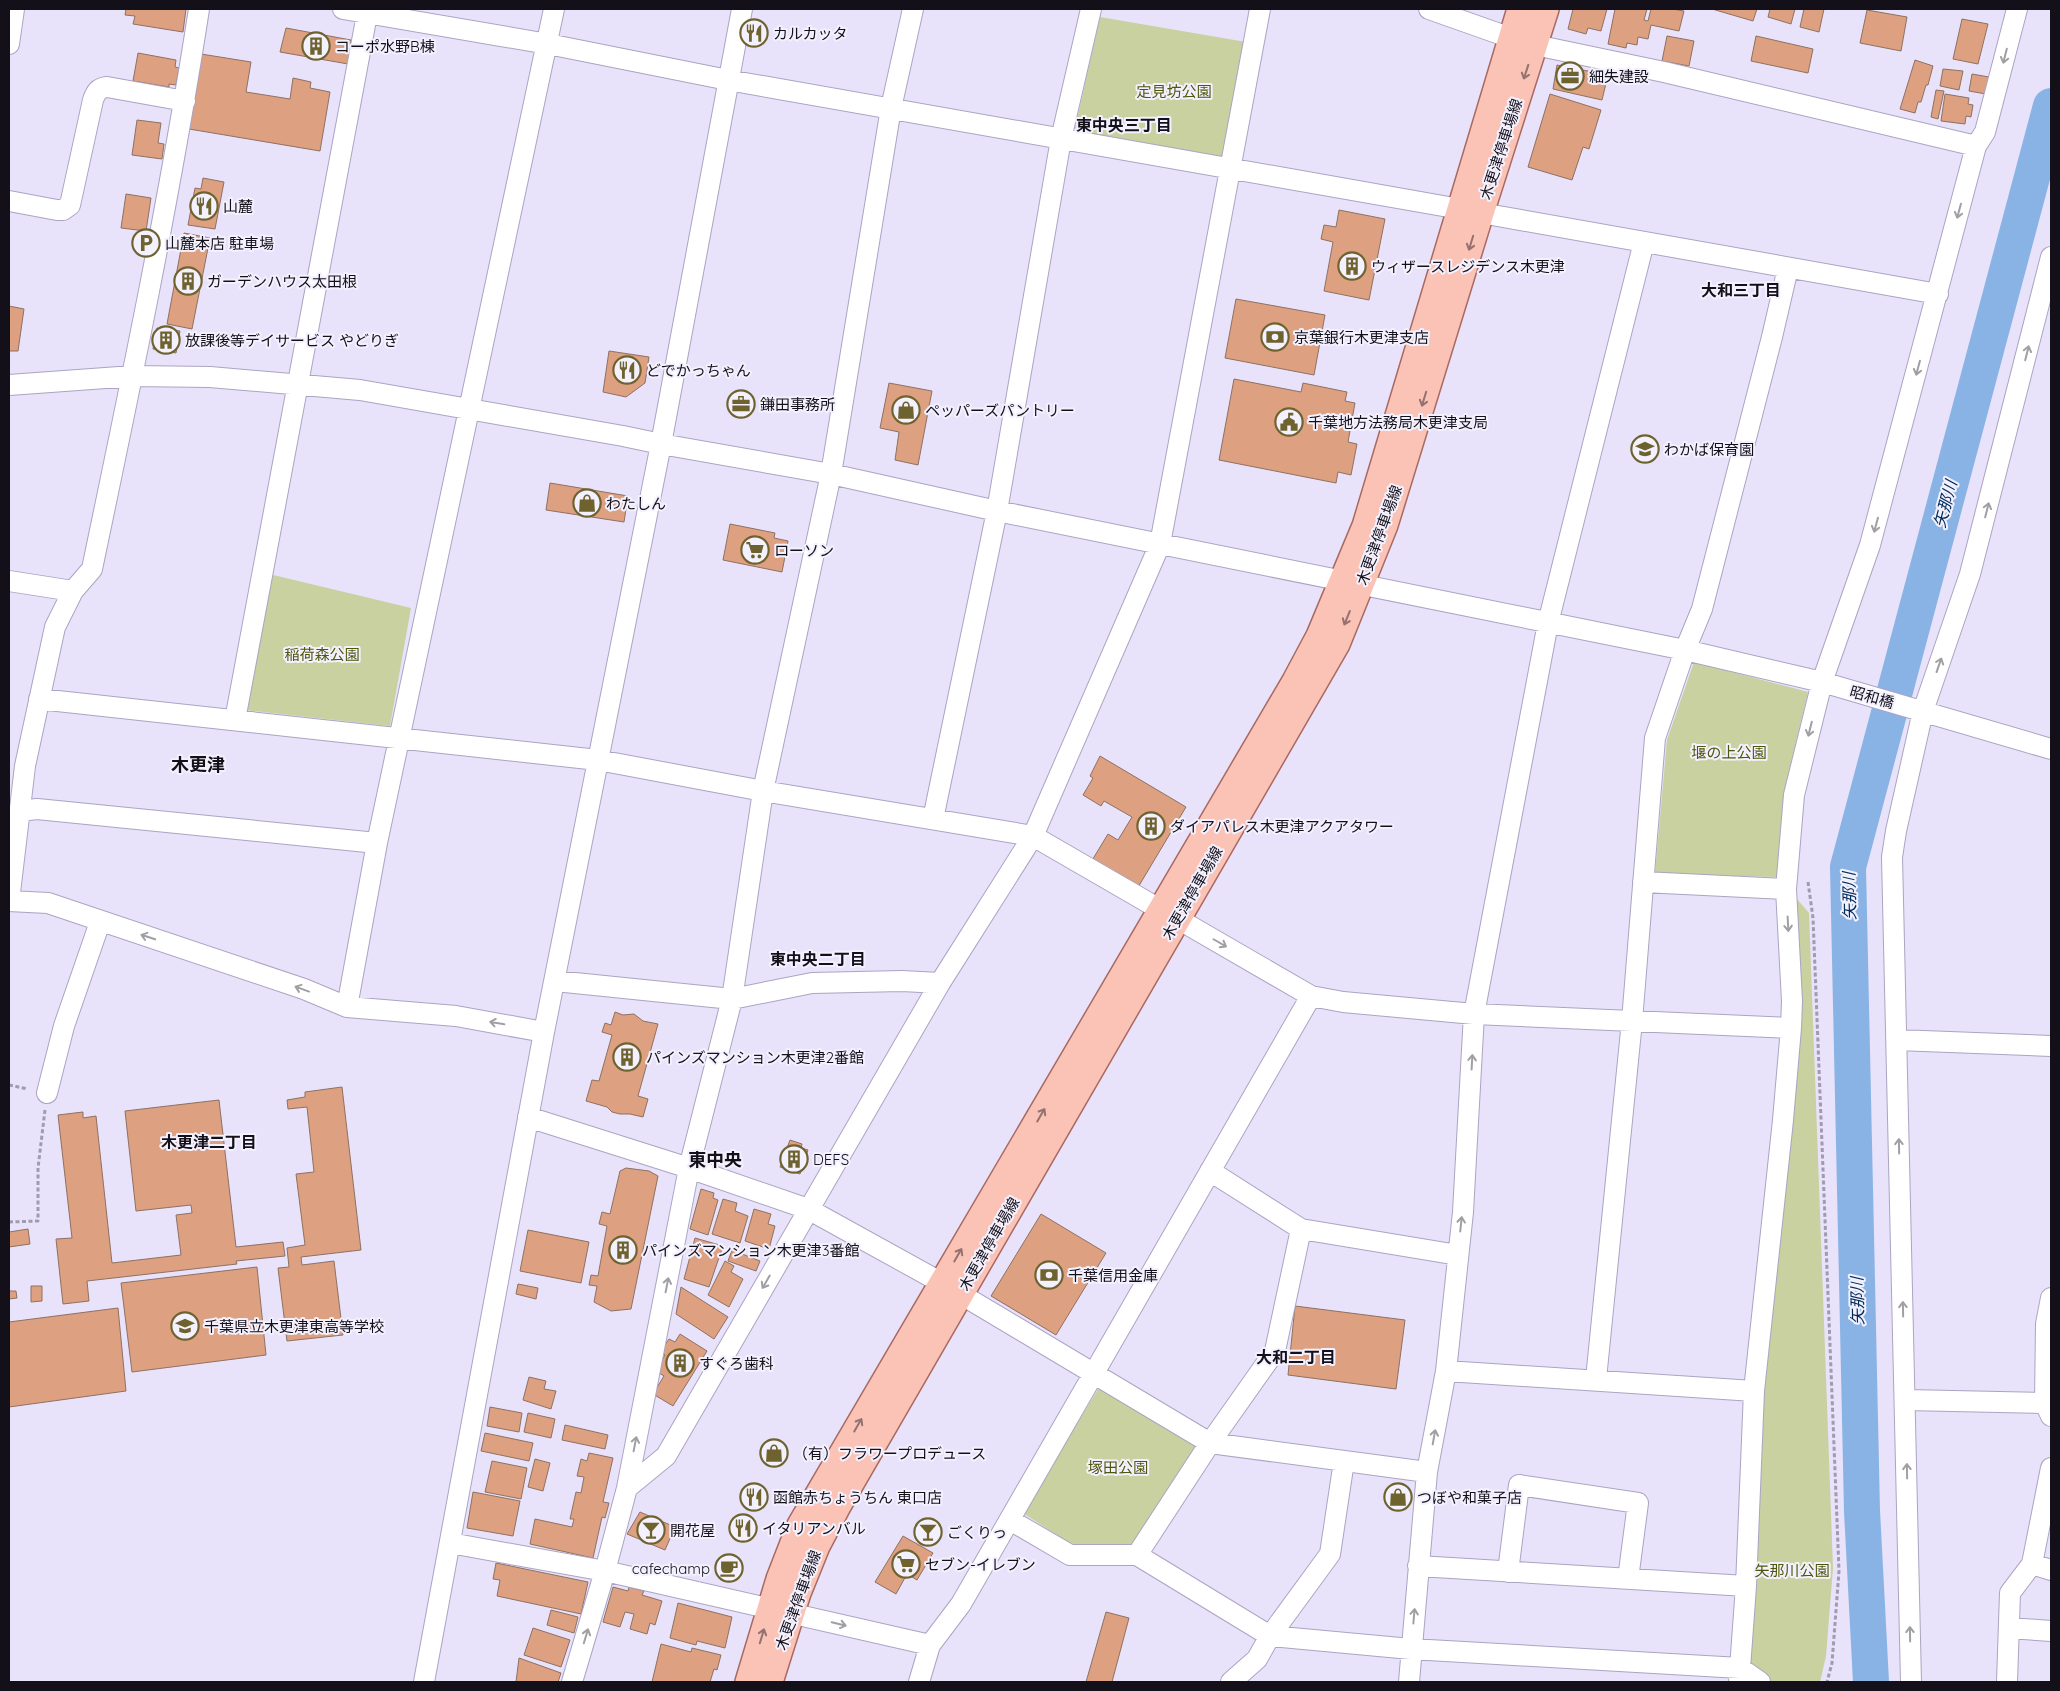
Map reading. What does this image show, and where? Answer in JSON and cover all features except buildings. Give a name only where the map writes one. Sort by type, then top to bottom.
[{"type":"main road","name":"木更津停車場線","points":[[748,1682],[781,1611],[798,1593],[817,1546],[951,1288],[1170,914],[1336,644],[1352,582],[1385,525],[1470,211],[1511,38],[1520,9]]},
{"type":"main road","name":"木更津停車場線","points":[[1470,211],[1535,45],[1546,9]]},
{"type":"main road","name":"木更津停車場線","points":[[770,1682],[781,1611]]},
{"type":"street","points":[[9,44],[14,9]]},
{"type":"street","points":[[199,9],[185,101],[133,376],[92,569],[73,590],[55,627],[39,699],[25,766],[9,901],[48,903],[304,989],[347,1007],[456,1016],[544,1032]]},
{"type":"street","points":[[343,9],[368,11],[728,80],[1938,294]]},
{"type":"street","points":[[347,1007],[377,843],[554,9]]},
{"type":"street","points":[[424,1682],[544,1032],[660,444],[742,9]]},
{"type":"street","points":[[572,1682],[627,1488],[690,1168],[732,998],[763,791],[831,474],[891,108],[914,9]]},
{"type":"street","points":[[933,819],[997,510],[1061,139],[1091,9]]},
{"type":"street","points":[[627,1488],[666,1456],[940,982],[1033,836],[1160,544],[1260,9]]},
{"type":"street","points":[[1429,9],[1511,38]]},
{"type":"street","points":[[1740,1675],[1746,1586],[1754,1391],[1791,1028],[1792,1001],[1786,889],[1794,795],[1822,682],[1870,545],[1976,146],[1985,132],[2017,9]]},
{"type":"street","points":[[235,720],[368,11]]},
{"type":"street","points":[[1535,45],[1673,74],[1976,146]]},
{"type":"street","points":[[9,201],[57,210],[63,210],[70,205],[93,100],[96,92],[102,88],[107,86],[185,101]]},
{"type":"street","points":[[1409,1682],[1427,1472],[1446,1371],[1463,1212],[1474,1014],[1548,623],[1644,242]]},
{"type":"street","points":[[1911,1682],[1892,857],[1923,711],[1970,574],[2051,257]]},
{"type":"street","points":[[1596,1380],[1632,1021],[1655,738],[1685,650],[1702,609],[1788,268]]},
{"type":"street","name":"昭和橋","points":[[9,385],[133,376],[210,377],[360,390],[831,474],[1160,544],[1685,650],[1822,682],[2051,749]]},
{"type":"street","points":[[9,581],[73,590]]},
{"type":"street","points":[[39,699],[598,760],[763,791],[1033,836],[1311,996],[1343,1002],[1474,1014],[1791,1028]]},
{"type":"street","points":[[20,811],[37,809],[377,843]]},
{"type":"street","points":[[1643,882],[1786,889]]},
{"type":"street","points":[[46,1093],[64,1026],[100,922]]},
{"type":"street","points":[[554,981],[732,998],[812,984],[902,981],[940,982]]},
{"type":"street","points":[[919,1682],[930,1645],[962,1604],[1311,996]]},
{"type":"street","points":[[1897,1040],[2051,1046]]},
{"type":"street","points":[[528,1117],[690,1168],[808,1210],[951,1288],[1210,1444],[1427,1472]]},
{"type":"street","points":[[1210,1171],[1301,1229],[1458,1254]]},
{"type":"street","points":[[1137,1555],[1275,1350],[1301,1229]]},
{"type":"street","points":[[1906,1400],[2048,1409],[2046,1324],[2051,1298]]},
{"type":"street","points":[[1446,1371],[1754,1391]]},
{"type":"street","points":[[1231,1682],[1257,1659],[1270,1636],[1330,1554],[1344,1462]]},
{"type":"street","points":[[2007,1682],[2010,1593],[2032,1564],[2051,1468]]},
{"type":"street","points":[[1508,1572],[1519,1485],[1638,1503],[1628,1579]]},
{"type":"street","points":[[1010,1520],[1070,1555],[1137,1555],[1270,1636],[1740,1675],[1760,1682]]},
{"type":"street","points":[[450,1543],[605,1571],[930,1645]]},
{"type":"street","points":[[2032,1564],[2051,1570]]},
{"type":"street","points":[[1418,1566],[1746,1586]]},
{"type":"street","points":[[2009,1628],[2051,1631]]},
{"type":"path","points":[[1807,880],[1813,918],[1839,1571],[1832,1663],[1827,1682]]},
{"type":"path","points":[[9,1222],[38,1220],[38,1168],[46,1093]]},
{"type":"green space","name":"定見坊公園","points":[[1100,17],[1246,42],[1227,161],[1074,133]]},
{"type":"green space","name":"稲荷森公園","points":[[269,574],[411,608],[390,726],[245,710]]},
{"type":"green space","name":"堰の上公園","points":[[1694,662],[1808,692],[1786,783],[1778,877],[1655,874],[1667,740]]},
{"type":"green space","name":"矢那川公園","points":[[1790,891],[1809,913],[1833,1568],[1826,1656],[1820,1682],[1771,1682],[1747,1663]]},
{"type":"green space","name":"塚田公園","points":[[1100,1386],[1203,1445],[1133,1547],[1072,1545],[1023,1513]]},
{"type":"waterway","name":"矢那川","points":[[1871,1682],[1862,1511],[1848,867],[2051,106]]},
{"type":"place","name":"カルカッタ","points":[[754,33]]},
{"type":"place","name":"コーポ水野B棟","points":[[316,46]]},
{"type":"place","name":"細失建設","points":[[1570,76]]},
{"type":"place","name":"山麓","points":[[204,206]]},
{"type":"place","name":"山麓本店 駐車場","points":[[146,243]]},
{"type":"place","name":"ウィザースレジデンス木更津","points":[[1352,266]]},
{"type":"place","name":"ガーデンハウス太田根","points":[[188,281]]},
{"type":"place","name":"京葉銀行木更津支店","points":[[1275,337]]},
{"type":"place","name":"放課後等デイサービス やどりぎ","points":[[166,340]]},
{"type":"place","name":"どでかっちゃん","points":[[627,370]]},
{"type":"place","name":"鎌田事務所","points":[[741,404]]},
{"type":"place","name":"ペッパーズパントリー","points":[[906,410]]},
{"type":"place","name":"千葉地方法務局木更津支局","points":[[1289,422]]},
{"type":"place","name":"わかば保育園","points":[[1645,449]]},
{"type":"place","name":"わたしん","points":[[587,503]]},
{"type":"place","name":"ローソン","points":[[755,550]]},
{"type":"place","name":"ダイアパレス木更津アクアタワー","points":[[1151,826]]},
{"type":"place","name":"パインズマンション木更津2番館","points":[[627,1057]]},
{"type":"place","name":"DEFS","points":[[794,1159]]},
{"type":"place","name":"パインズマンション木更津3番館","points":[[623,1250]]},
{"type":"place","name":"千葉信用金庫","points":[[1049,1275]]},
{"type":"place","name":"千葉県立木更津東高等学校","points":[[185,1326]]},
{"type":"place","name":"すぐろ歯科","points":[[680,1363]]},
{"type":"place","name":"（有）フラワープロデュース","points":[[774,1453]]},
{"type":"place","name":"函館赤ちょうちん 東口店","points":[[754,1497]]},
{"type":"place","name":"つぼや和菓子店","points":[[1398,1497]]},
{"type":"place","name":"イタリアンバル","points":[[743,1528]]},
{"type":"place","name":"開花屋","points":[[651,1530]]},
{"type":"place","name":"ごくりっ","points":[[928,1532]]},
{"type":"place","name":"セブン-イレブン","points":[[906,1564]]},
{"type":"place","name":"cafechamp","points":[[729,1568]]},
{"type":"district","name":"東中央三丁目","points":[[1124,125]]},
{"type":"district","name":"大和三丁目","points":[[1741,290]]},
{"type":"district","name":"木更津","points":[[198,764]]},
{"type":"district","name":"東中央二丁目","points":[[818,959]]},
{"type":"district","name":"木更津二丁目","points":[[209,1142]]},
{"type":"district","name":"東中央","points":[[715,1159]]},
{"type":"district","name":"大和二丁目","points":[[1296,1357]]}]
